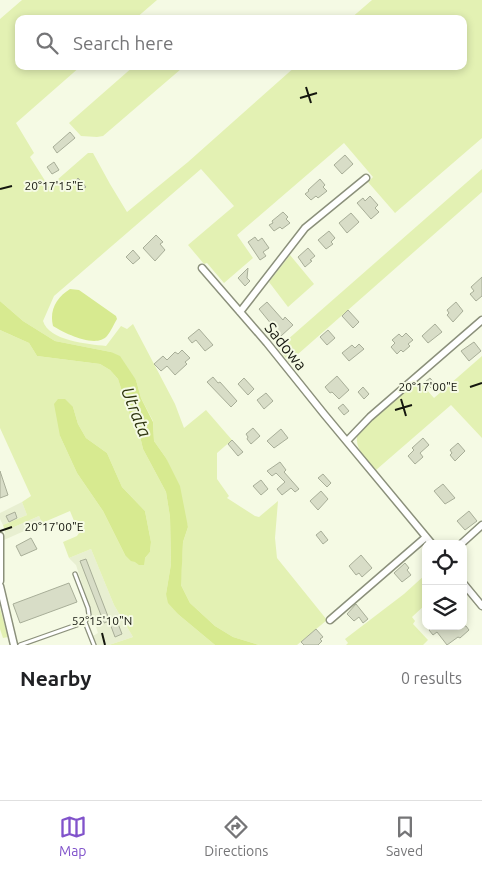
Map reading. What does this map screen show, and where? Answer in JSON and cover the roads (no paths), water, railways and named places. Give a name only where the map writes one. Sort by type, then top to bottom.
[{"type":"street","points":[[240,312],[305,228],[366,178]]},
{"type":"street","name":"Sadowa","points":[[202,268],[429,540]]},
{"type":"street","points":[[347,441],[370,417],[482,320]]},
{"type":"street","points":[[465,540],[482,525]]},
{"type":"street","points":[[0,536],[0,581]]},
{"type":"street","points":[[330,620],[426,537]]},
{"type":"street","points":[[465,585],[482,606]]},
{"type":"street","points":[[0,586],[14,645]]},
{"type":"lane","points":[[20,645],[85,622],[89,615],[88,608],[75,574]]},
{"type":"lane","points":[[85,622],[94,645]]},
{"type":"water","points":[[70,289],[79,290],[116,316],[117,319],[110,332],[102,340],[95,341],[80,338],[53,326],[52,315],[55,304]]},
{"type":"water","name":"Utrata","points":[[0,301],[23,321],[55,341],[111,352],[120,356],[136,380],[141,398],[153,422],[154,441],[166,458],[180,486],[188,527],[183,542],[181,585],[190,603],[215,626],[233,637],[259,645],[215,645],[179,615],[168,603],[166,594],[171,564],[170,517],[166,492],[143,449],[139,432],[128,410],[118,379],[110,370],[100,364],[37,356],[29,343],[0,330]]},
{"type":"water","points":[[58,399],[65,399],[73,407],[78,424],[86,438],[107,453],[122,487],[145,511],[151,542],[150,552],[145,558],[144,565],[131,561],[125,555],[103,511],[77,473],[60,436],[54,404]]}]
